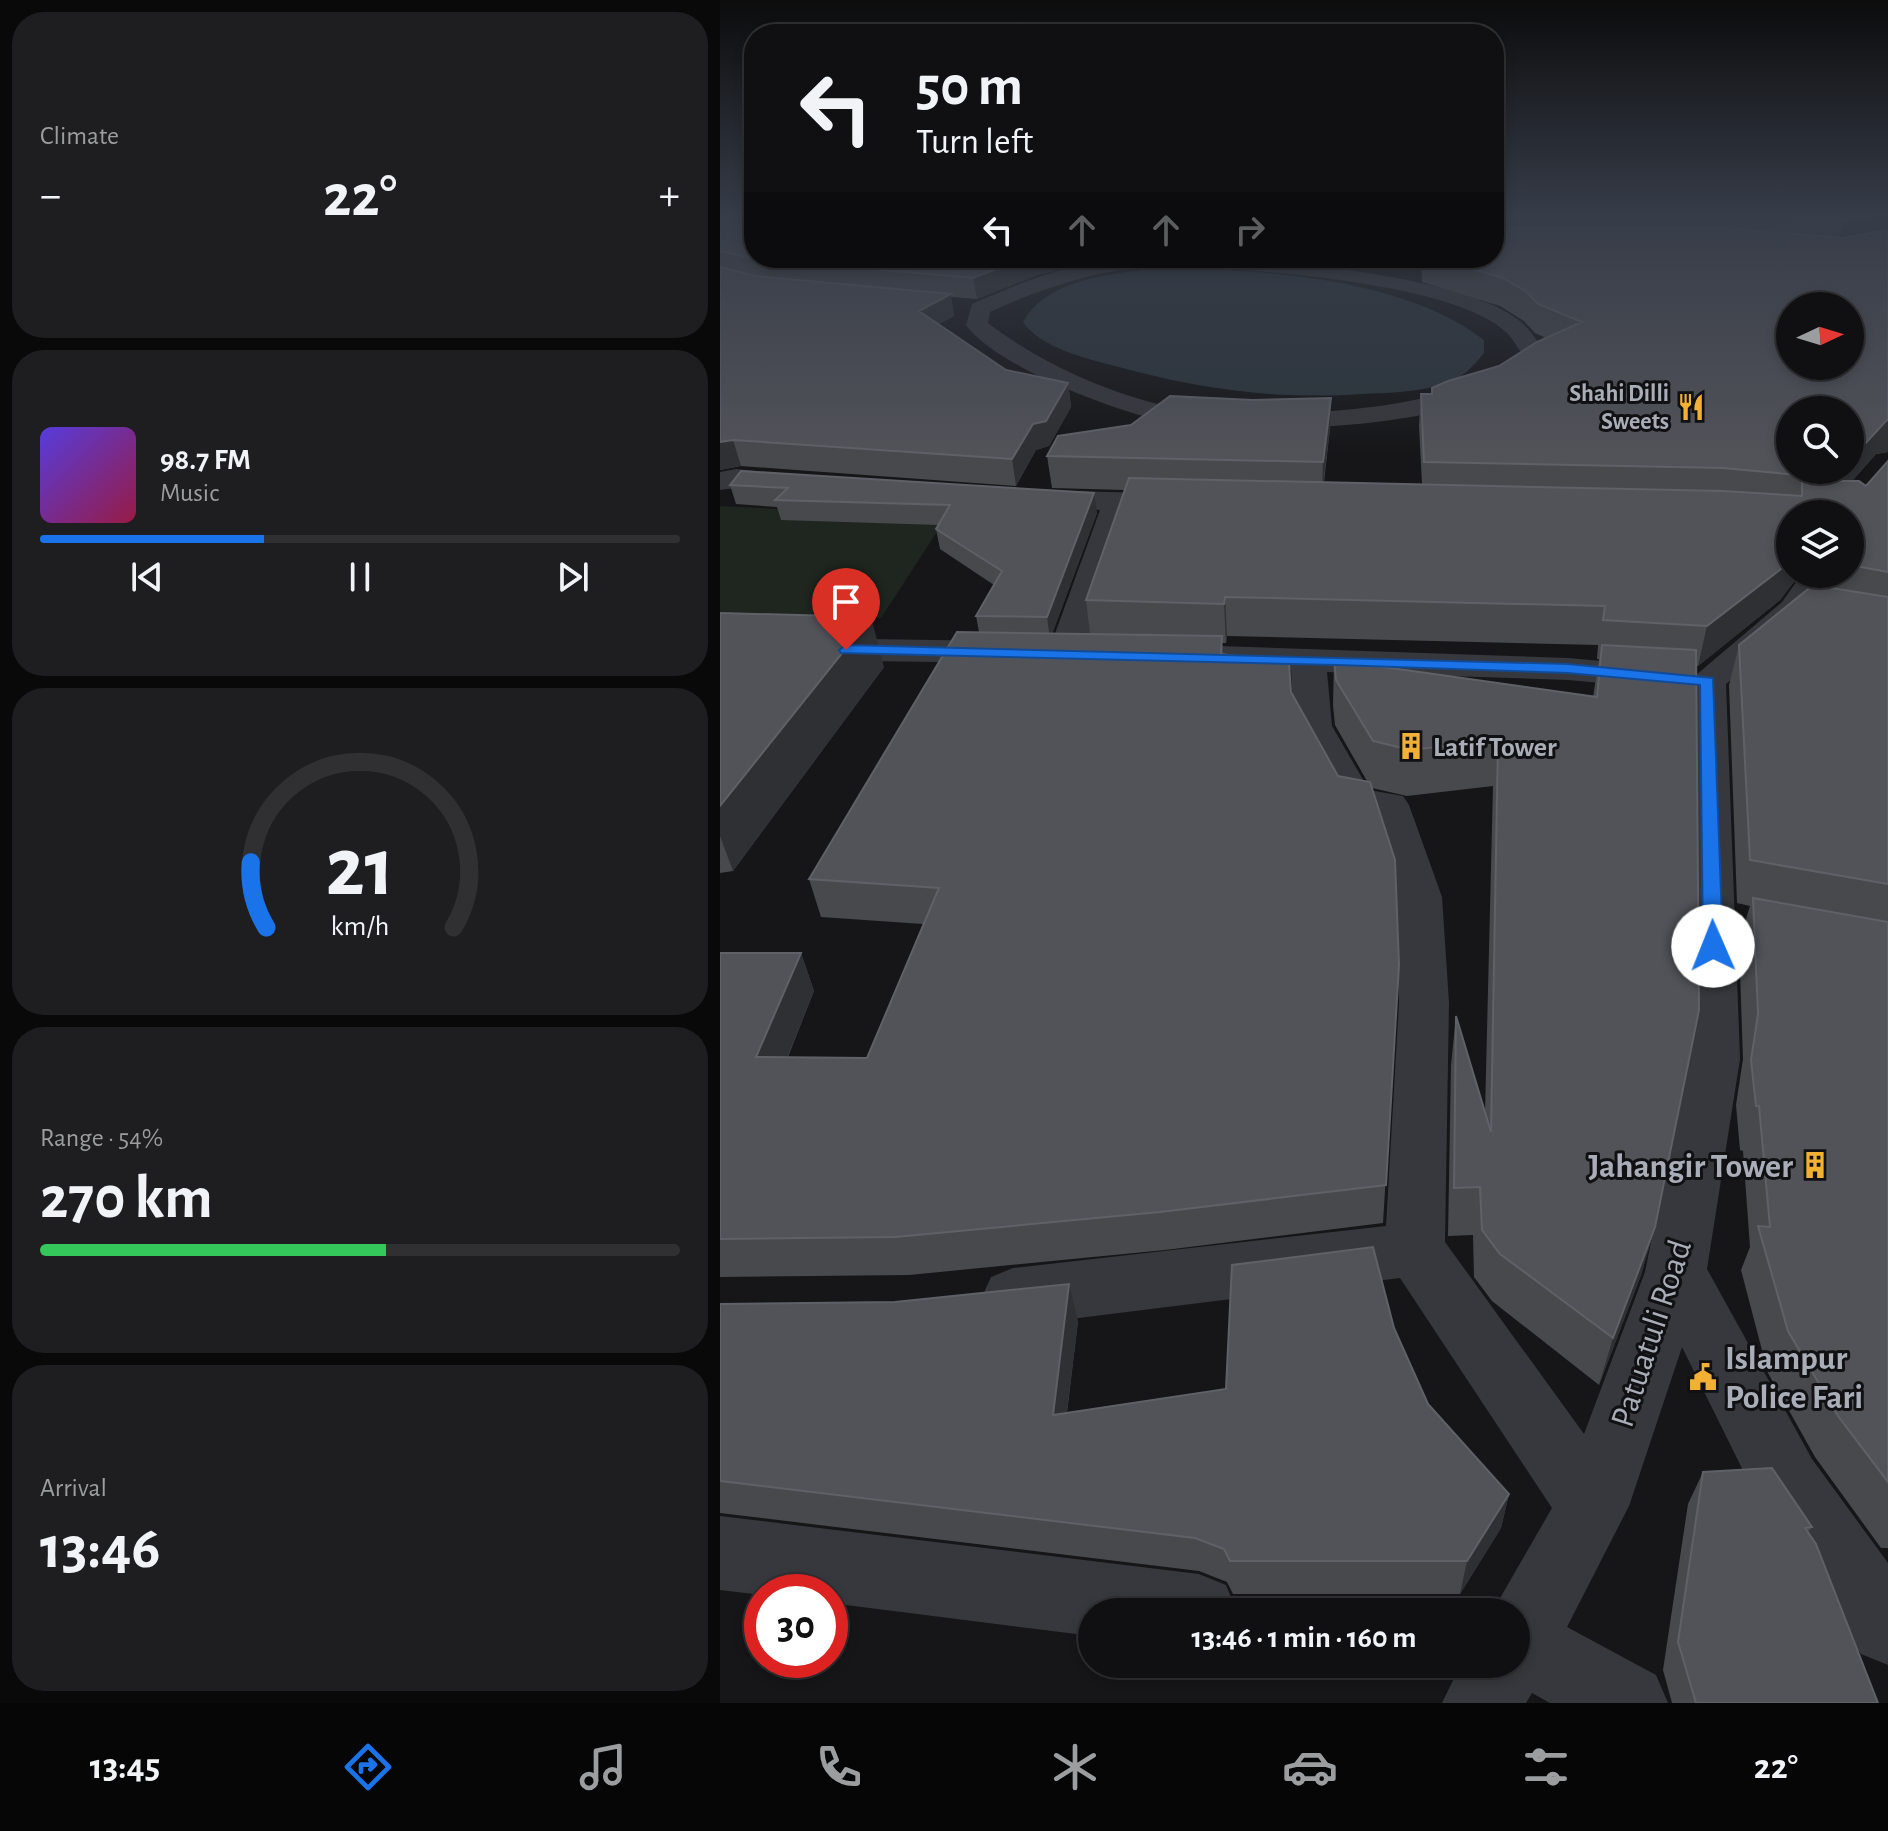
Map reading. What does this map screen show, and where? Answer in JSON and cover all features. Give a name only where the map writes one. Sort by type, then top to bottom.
[{"type":"street","points":[[1004,295],[972,308],[977,325],[1012,352],[1126,401],[1166,414],[1303,417],[1399,411],[1437,404],[1485,389],[1519,370],[1533,352],[1529,339],[1506,322],[1437,295]]},
{"type":"street","points":[[1143,430],[1166,414]]},
{"type":"street","points":[[1042,471],[1021,498],[1212,504]]},
{"type":"street","points":[[720,481],[741,478],[832,484]]},
{"type":"street","points":[[720,648],[1081,654],[1118,502]]},
{"type":"street","points":[[1157,655],[1568,669],[1707,681],[1814,599]]},
{"type":"street","points":[[1308,659],[1313,726],[1355,802],[1388,805],[1419,897],[1424,1003],[1415,1249],[1593,1506]]},
{"type":"street","name":"Patuatuli Road","points":[[1530,1618],[1593,1506],[1676,1272],[1714,1059],[1734,921],[1707,681]]},
{"type":"street","points":[[954,1303],[1165,1281],[1415,1249]]},
{"type":"street","points":[[1676,1272],[1787,1484],[1882,1607]]},
{"type":"street","points":[[720,1553],[1085,1598]]},
{"type":"street","points":[[1530,1667],[1628,1703]]},
{"type":"shaded area","points":[[1049,295],[1389,295],[1450,318],[1484,340],[1484,353],[1458,378],[1426,388],[1330,395],[1237,391],[1146,374],[1064,351],[1041,339],[1023,322]]},
{"type":"shaded area","points":[[720,506],[946,518],[881,618],[720,613]]},
{"type":"building","points":[[720,295],[948,295],[919,311],[1006,370],[1068,383],[1046,421],[1033,424],[1012,459],[733,440],[720,442]]},
{"type":"building","points":[[1530,295],[1776,295],[1776,380],[1864,380],[1864,295],[1888,295],[1888,420],[1864,445],[1864,396],[1776,396],[1776,473],[1723,468],[1424,462],[1421,394],[1432,394],[1432,388],[1448,381],[1499,366],[1537,342],[1582,322],[1538,304]]},
{"type":"building","points":[[1170,396],[1253,400],[1331,398],[1323,462],[1047,456],[1058,436],[1131,425]]},
{"type":"building","points":[[1888,461],[1888,572],[1864,568],[1864,500],[1776,500],[1776,573],[1707,626],[1603,620],[1605,606],[1225,597],[1224,604],[1086,600],[1129,478],[1723,491],[1802,496],[1802,484],[1866,486]]},
{"type":"building","points":[[741,471],[1094,493],[1047,617],[976,616],[1002,571],[936,529],[950,505],[775,500],[788,488],[730,485]]},
{"type":"building","points":[[1809,588],[1832,588],[1888,597],[1888,884],[1750,860],[1739,645]]},
{"type":"building","points":[[720,613],[871,617],[720,806]]},
{"type":"building","points":[[957,632],[1222,636],[1221,654],[1289,663],[1291,692],[1338,776],[1370,782],[1395,860],[1399,965],[1386,1185],[1160,1212],[895,1237],[720,1239],[720,953],[801,953],[756,1057],[867,1058],[939,888],[809,879]]},
{"type":"building","points":[[1602,645],[1696,650],[1699,1010],[1655,1227],[1613,1338],[1500,1254],[1482,1230],[1480,1187],[1454,1188],[1456,1016],[1491,1132],[1498,740],[1410,750],[1373,741],[1336,680],[1334,660],[1597,697]]},
{"type":"building","points":[[1753,898],[1888,922],[1888,1482],[1838,1416],[1788,1331],[1758,1226],[1770,1227],[1759,1106],[1756,1106],[1751,1060],[1758,1014]]},
{"type":"building","points":[[1373,1247],[1394,1328],[1428,1404],[1509,1494],[1467,1561],[1230,1561],[1224,1549],[1195,1538],[720,1481],[720,1304],[895,1302],[1069,1284],[1053,1415],[1226,1389],[1232,1265]]},
{"type":"building","points":[[1772,1468],[1812,1527],[1805,1528],[1816,1544],[1878,1703],[1696,1703],[1678,1642],[1703,1472]]},
{"type":"place","name":"Shahi Dilli Sweets","points":[[1691,407]]},
{"type":"place","name":"Latif Tower","points":[[1411,746]]},
{"type":"place","name":"Jahangir Tower","points":[[1815,1165]]},
{"type":"place","name":"Islampur Police Fari","points":[[1703,1377]]},
{"type":"route","points":[[846,650],[1337,660],[1568,669],[1707,681],[1713,946]]}]
